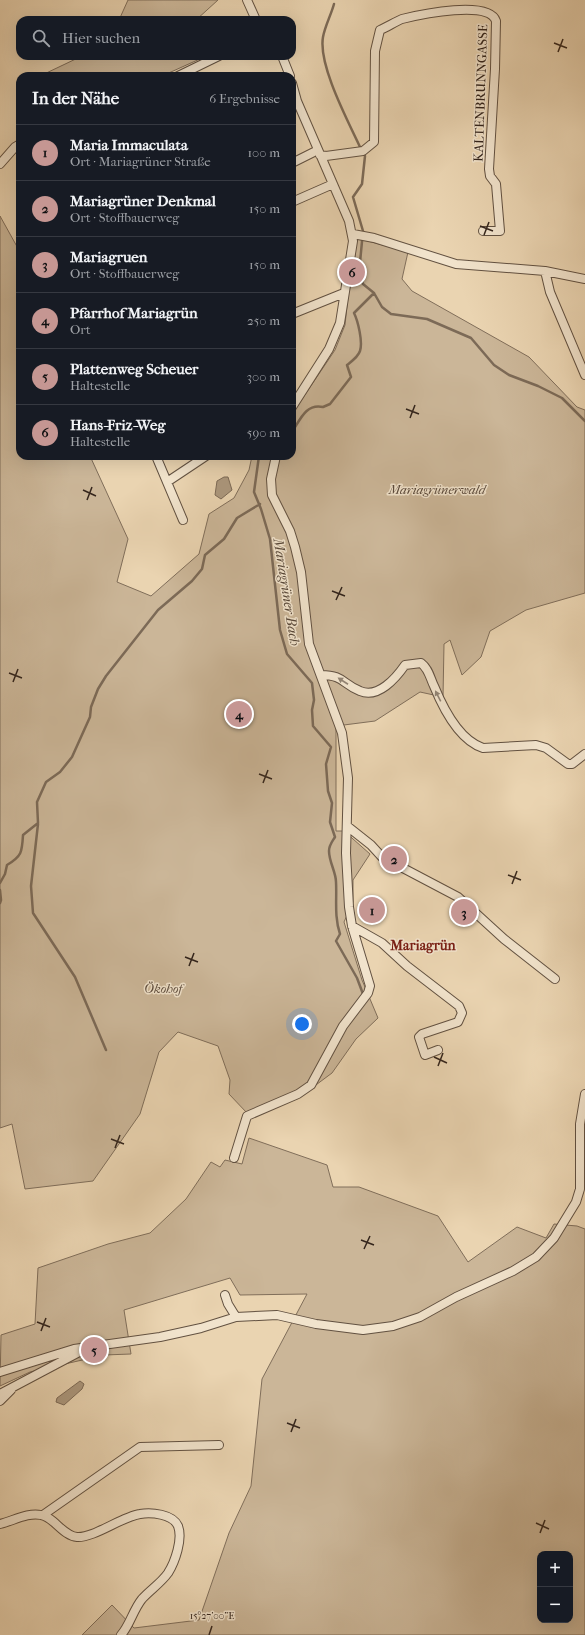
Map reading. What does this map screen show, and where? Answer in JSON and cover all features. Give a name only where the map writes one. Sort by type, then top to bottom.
[{"type":"street","points":[[247,0],[254,16]]},
{"type":"street","name":"KALTENBRUNNGASSE","points":[[319,152],[326,156],[363,151],[374,142],[375,51],[380,30],[401,20],[460,6],[478,7],[491,10],[496,20],[490,176],[496,184],[500,231],[483,231]]},
{"type":"street","points":[[186,72],[211,60]]},
{"type":"street","points":[[284,60],[288,72]]},
{"type":"street","points":[[296,97],[333,184],[359,235],[456,264],[545,270],[585,279]]},
{"type":"street","points":[[0,164],[16,146]]},
{"type":"street","points":[[296,161],[319,152]]},
{"type":"street","points":[[296,200],[333,184]]},
{"type":"street","points":[[296,400],[332,343],[340,323],[353,245],[359,235]]},
{"type":"street","points":[[545,270],[550,292],[585,374]]},
{"type":"street","points":[[296,312],[344,293]]},
{"type":"street","points":[[158,460],[183,520]]},
{"type":"street","points":[[167,482],[200,460]]},
{"type":"street","points":[[234,1158],[247,1116],[298,1094],[311,1085],[343,1026],[368,993],[370,986],[352,926],[346,875],[348,778],[343,740],[309,644],[301,572],[295,547],[290,531],[272,495],[271,479],[275,460]]},
{"type":"street","points":[[321,675],[334,675],[360,691],[372,692],[393,681],[405,665],[421,663],[427,667],[446,710],[459,728],[469,740],[483,748],[536,745],[546,748],[568,764],[572,764],[585,754]]},
{"type":"street","points":[[347,826],[371,844],[382,857],[458,897],[504,939],[555,979]]},
{"type":"street","points":[[352,926],[382,944],[407,966],[459,1006],[462,1013],[458,1022],[422,1034],[419,1037],[424,1055],[438,1050]]},
{"type":"street","points":[[0,1372],[74,1349],[160,1337],[201,1328],[236,1317],[277,1315],[316,1324],[363,1330],[394,1326],[432,1311],[456,1297],[513,1271],[536,1256],[554,1238],[576,1202],[580,1189],[580,1124],[585,1094]]},
{"type":"street","points":[[226,1295],[228,1304],[236,1317]]},
{"type":"street","points":[[0,1394],[87,1348]]},
{"type":"street","points":[[0,1401],[14,1387]]},
{"type":"street","points":[[43,1515],[140,1447],[219,1445]]},
{"type":"street","points":[[0,1524],[35,1514],[43,1515],[66,1532],[76,1537],[87,1535],[131,1516],[144,1514],[164,1516],[175,1522],[178,1526],[179,1541],[168,1574],[143,1598],[120,1635]]},
{"type":"green space","points":[[128,0],[218,0],[200,16],[121,16]]},
{"type":"green space","points":[[74,60],[198,60],[171,72],[48,72]]},
{"type":"green space","points":[[0,216],[16,245],[16,460],[92,460],[128,539],[117,582],[151,596],[199,554],[209,514],[234,498],[249,470],[251,460],[296,460],[296,406],[335,350],[345,325],[349,287],[357,238],[408,252],[402,279],[412,291],[529,357],[577,407],[585,410],[585,593],[526,610],[490,631],[481,657],[462,675],[450,640],[444,644],[443,697],[420,692],[375,721],[336,726],[336,831],[344,831],[370,854],[353,880],[353,902],[344,922],[362,980],[378,1018],[356,1039],[332,1073],[297,1099],[256,1113],[247,1113],[229,1094],[230,1080],[218,1046],[178,1032],[159,1052],[140,1114],[93,1181],[25,1189],[12,1124],[0,1128]]},
{"type":"green space","points":[[249,1138],[327,1165],[333,1187],[359,1187],[438,1216],[468,1262],[517,1227],[546,1238],[554,1224],[577,1226],[585,1229],[585,1635],[82,1635],[112,1605],[134,1628],[199,1620],[229,1533],[251,1486],[262,1379],[307,1294],[240,1295],[230,1278],[124,1310],[131,1354],[104,1355],[30,1372],[0,1386],[1,1335],[35,1324],[38,1268],[108,1244],[150,1233],[186,1199],[211,1162],[220,1167],[225,1160],[242,1164]]},
{"type":"shaded area","points":[[224,477],[228,477],[232,490],[221,499],[215,495],[217,481]]},
{"type":"shaded area","points":[[80,1381],[84,1384],[82,1389],[64,1405],[56,1402],[57,1398]]},
{"type":"waterway","name":"Mariagrüner Bach","points":[[334,4],[323,37],[325,62],[335,93],[360,147]]},
{"type":"waterway","points":[[365,156],[362,184],[353,197],[363,231],[359,273],[363,284],[374,293],[382,307],[391,314],[427,319],[471,338],[494,365],[509,375],[538,386],[562,398],[585,421]]},
{"type":"waterway","name":"Mariagrüner Bach","points":[[296,426],[308,410],[317,406],[323,407],[330,404],[351,377],[347,365],[355,359],[361,347],[360,332],[354,313],[374,293]]},
{"type":"waterway","name":"Mariagrüner Bach","points":[[258,460],[254,492],[270,539],[280,630],[287,654],[312,683],[314,700],[312,710],[313,726],[331,747],[326,764],[328,791],[332,803],[330,822],[335,837],[330,845],[329,851],[336,882],[336,914],[340,934],[336,941],[357,978],[363,994]]},
{"type":"waterway","points":[[0,883],[5,874],[7,865],[16,859],[20,853],[23,835],[38,823],[37,802],[46,782],[60,772],[72,757],[90,717],[91,707],[98,689],[106,676],[158,610],[192,581],[202,569],[205,555],[224,539],[237,518],[260,504]]},
{"type":"waterway","points":[[38,824],[31,886],[33,913],[75,977],[106,1050]]},
{"type":"waterway","points":[[0,890],[0,903]]},
{"type":"place","name":"Hans-Friz-Weg","points":[[352,272]]},
{"type":"place","name":"Pfarrhof Mariagrün","points":[[239,714]]},
{"type":"place","name":"Mariagrüner Denkmal","points":[[394,859]]},
{"type":"place","name":"Maria Immaculata","points":[[372,910]]},
{"type":"place","name":"Mariagruen","points":[[464,912]]},
{"type":"place","name":"Plattenweg Scheuer","points":[[94,1350]]},
{"type":"district","name":"Mariagrün","points":[[423,945]]},
{"type":"park label","name":"Mariagrünerwald","points":[[437,489]]},
{"type":"park label","name":"Ökohof","points":[[163,988]]}]
